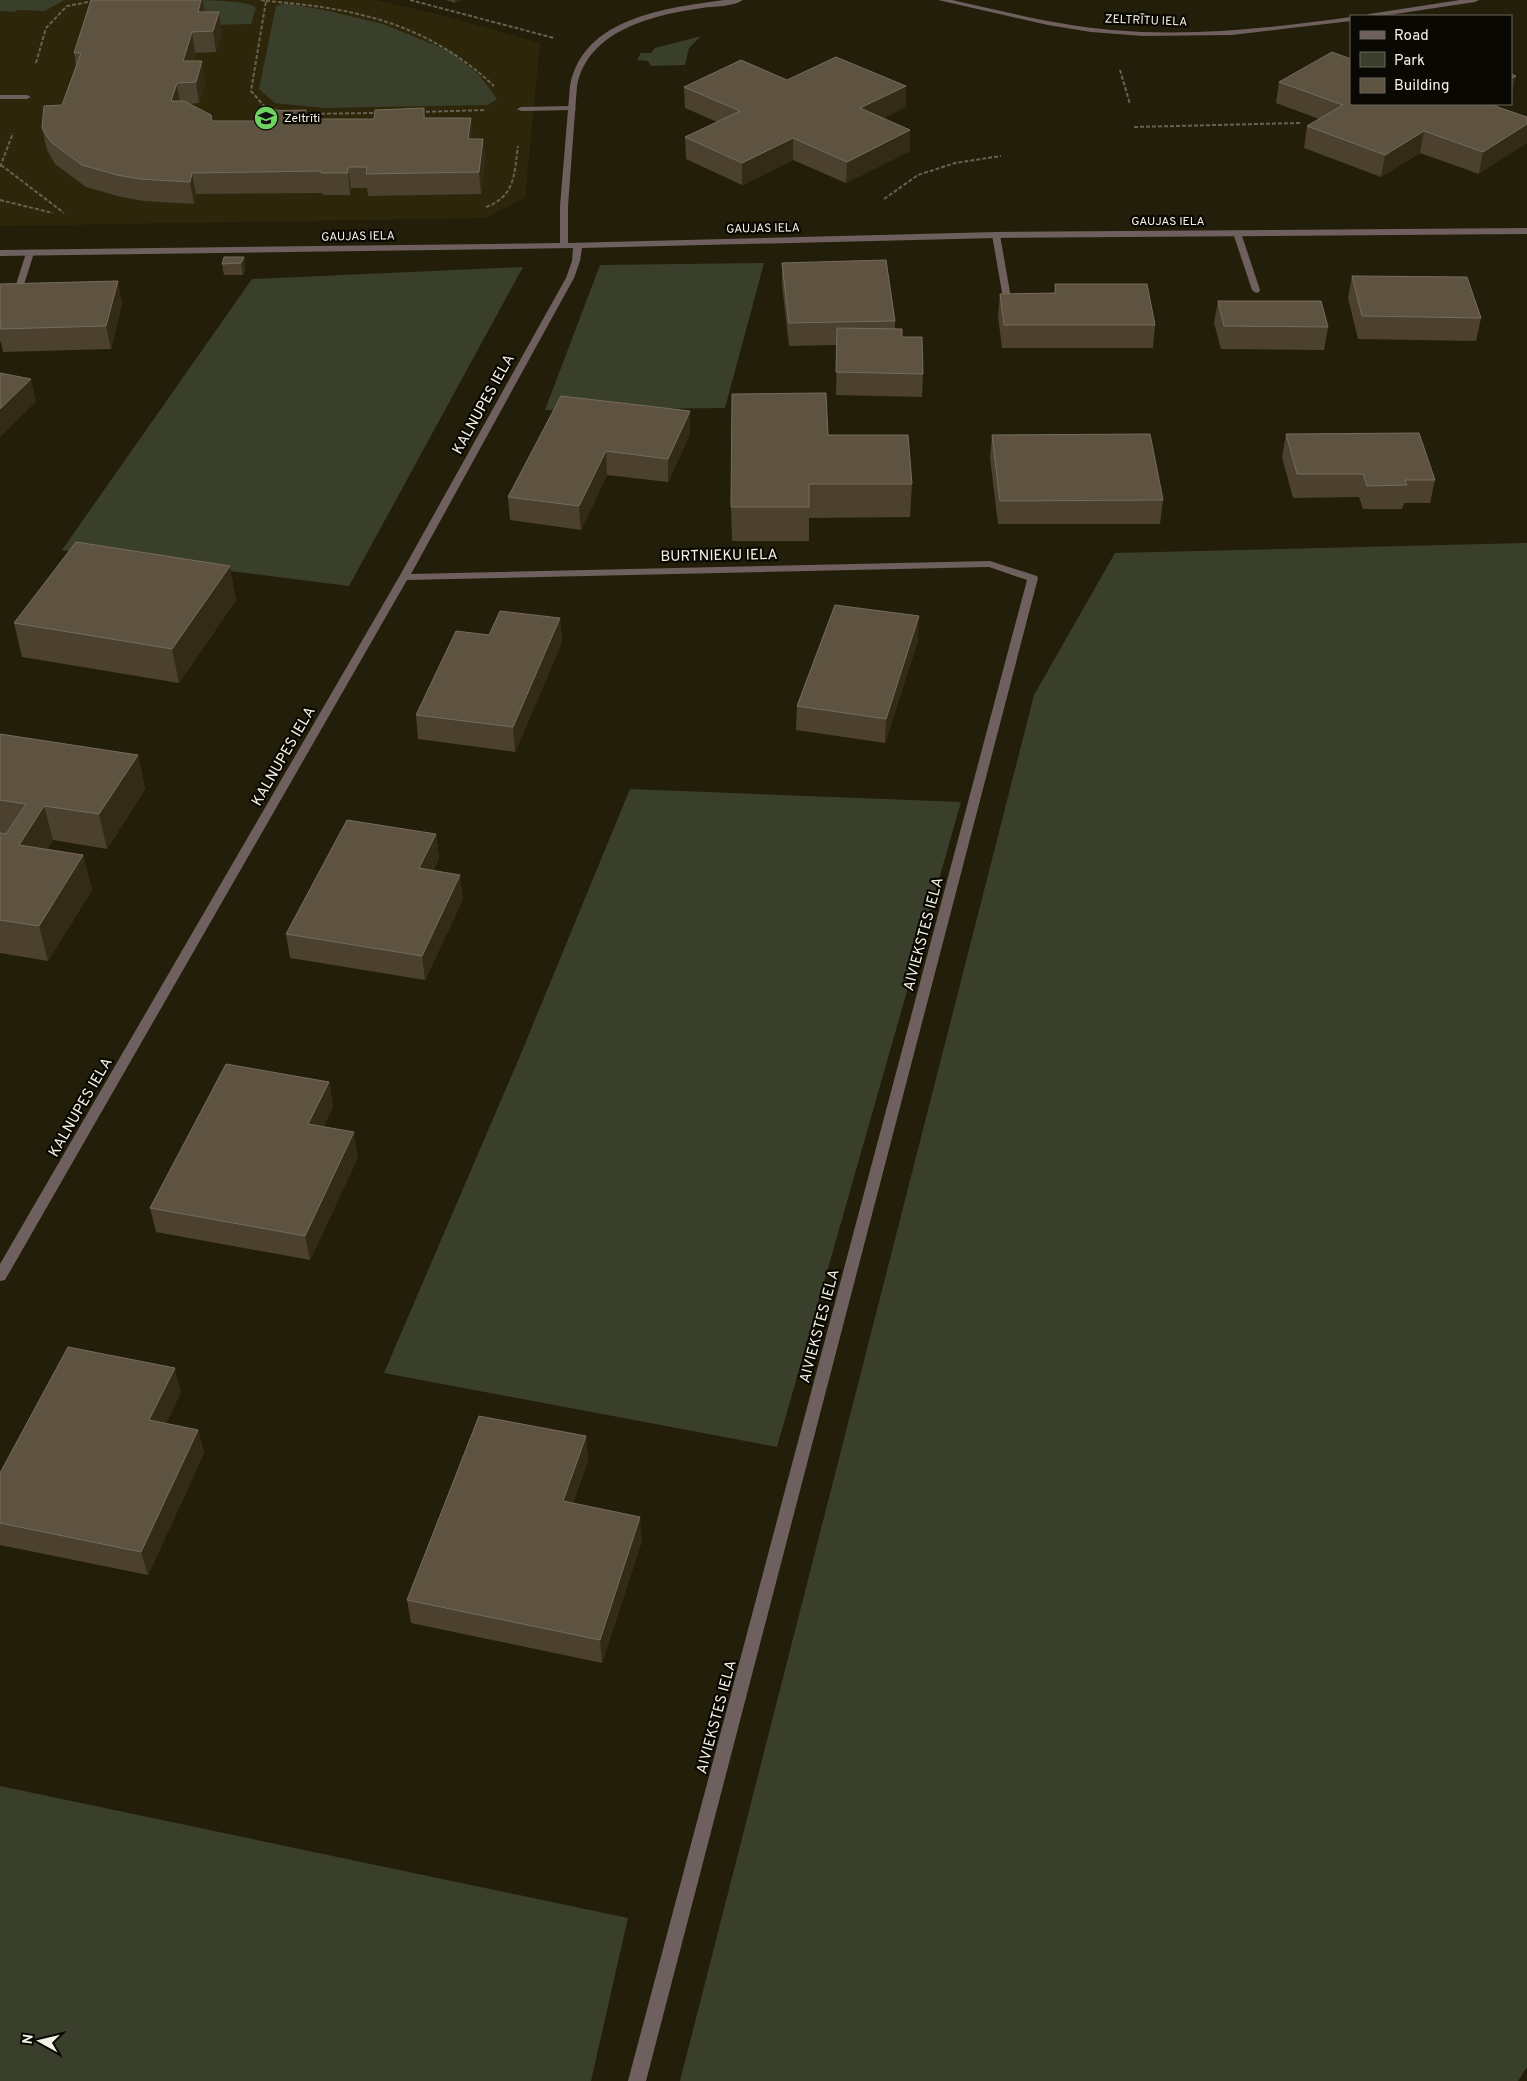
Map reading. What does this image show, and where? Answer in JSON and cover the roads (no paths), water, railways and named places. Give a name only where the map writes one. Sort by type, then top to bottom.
[{"type":"street","points":[[564,245],[562,220],[576,73],[590,48],[623,26],[640,20],[665,12],[739,0]]},
{"type":"street","name":"ZELTRĪTU IELA","points":[[942,0],[1058,24],[1113,32],[1187,34],[1256,30],[1350,19]]},
{"type":"street","points":[[1376,15],[1475,0]]},
{"type":"street","points":[[0,97],[27,97]]},
{"type":"street","points":[[520,109],[572,108]]},
{"type":"street","name":"GAUJAS IELA","points":[[0,253],[578,245],[996,235],[1527,231]]},
{"type":"street","points":[[1237,233],[1256,290]]},
{"type":"street","points":[[996,235],[1007,298]]},
{"type":"street","name":"KALNUPES IELA","points":[[0,1276],[404,577],[570,278],[576,261],[578,245]]},
{"type":"street","points":[[17,294],[30,253]]},
{"type":"street","name":"BURTNIEKU IELA","points":[[404,577],[990,564],[1033,578]]},
{"type":"street","name":"AIVIEKSTES IELA","points":[[637,2081],[1033,578]]},
{"type":"place","name":"Zeltrīti","points":[[266,118]]}]
